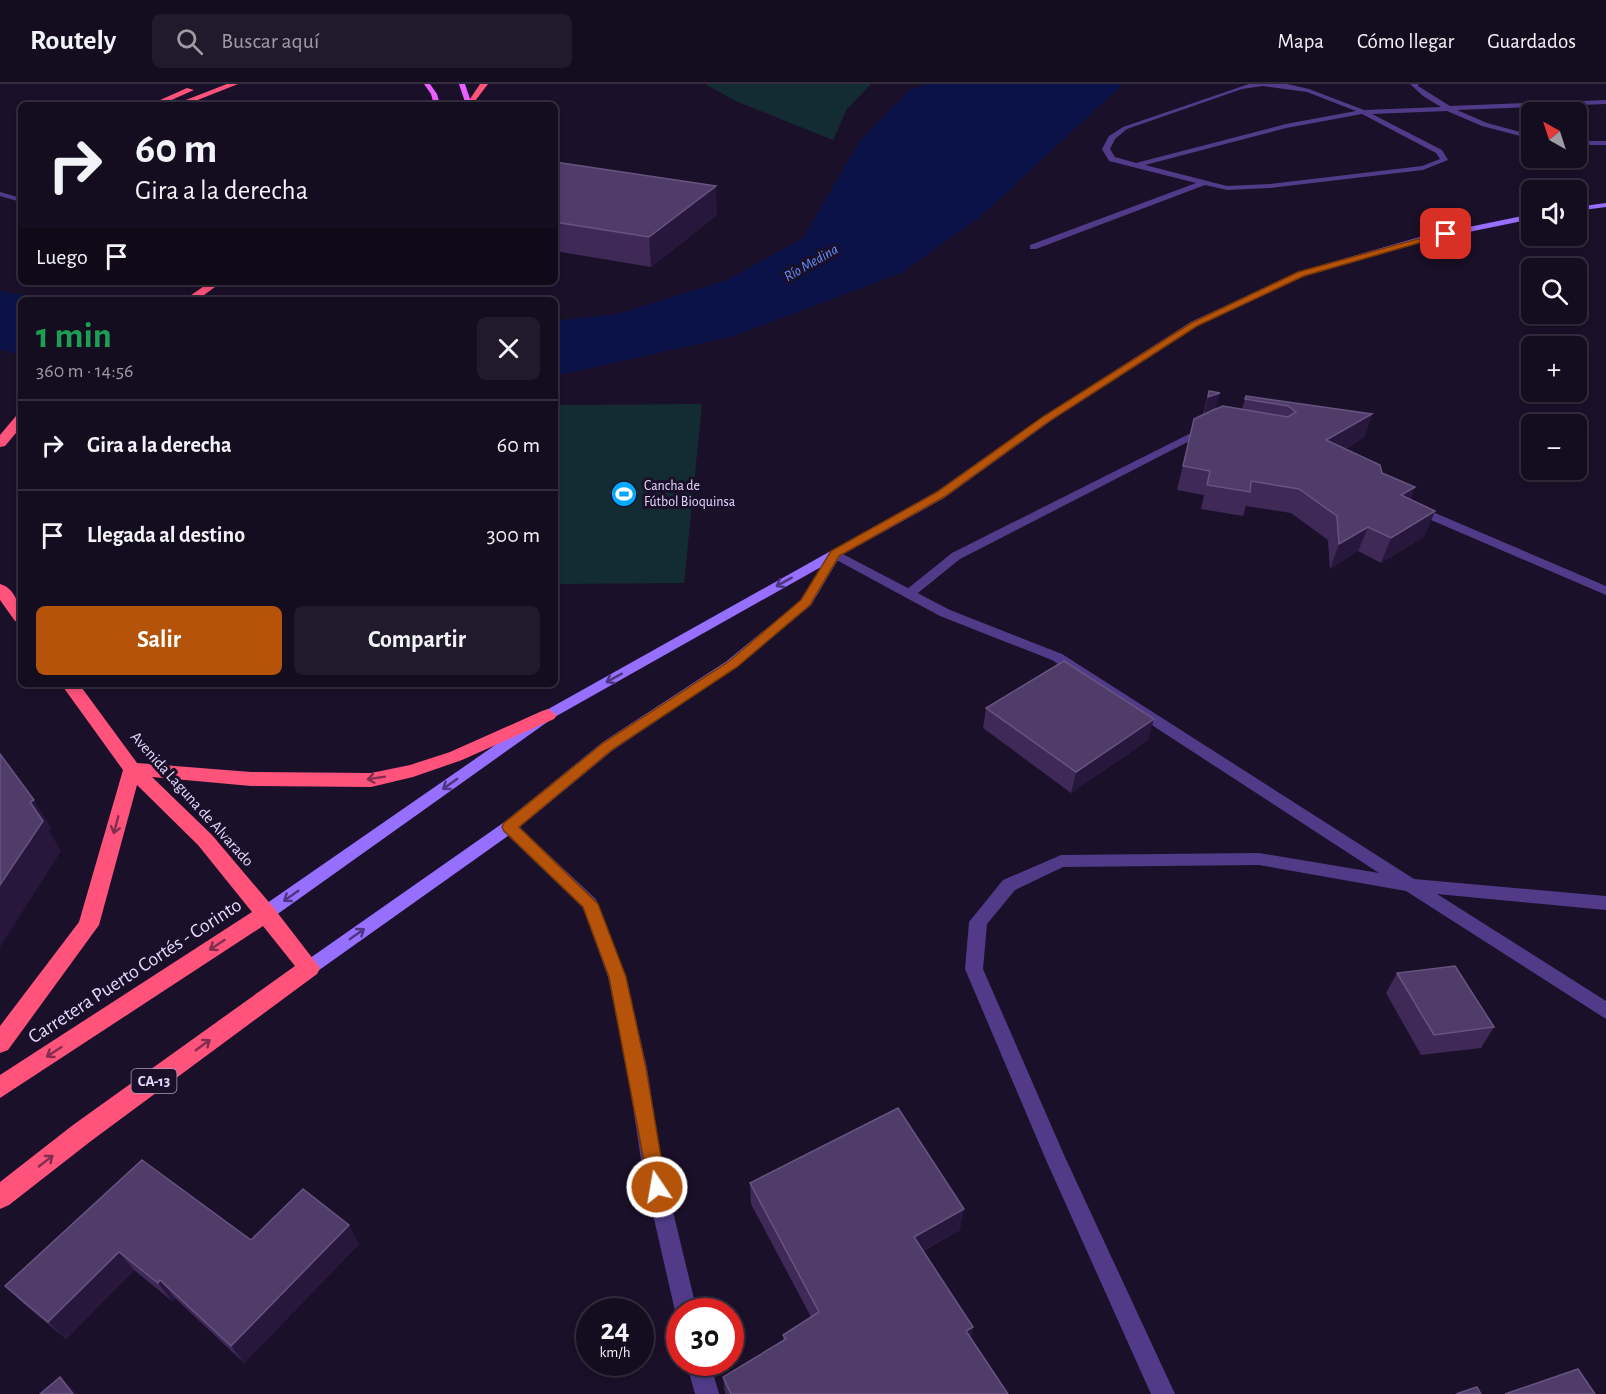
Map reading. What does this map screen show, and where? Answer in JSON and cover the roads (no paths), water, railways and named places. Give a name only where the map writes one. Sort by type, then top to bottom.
[{"type":"highway","points":[[161,102],[208,84]]},
{"type":"highway","points":[[185,102],[234,84]]},
{"type":"highway","points":[[470,102],[484,84]]},
{"type":"highway","points":[[195,297],[213,285]]},
{"type":"highway","points":[[2,437],[18,422]]},
{"type":"highway","points":[[0,589],[18,614]]},
{"type":"highway","name":"Avenida Laguna de Alvarado","points":[[72,687],[132,769],[205,840],[309,968]]},
{"type":"highway","points":[[0,1043],[88,926],[132,769],[251,779],[371,780],[413,771],[456,756],[548,715]]},
{"type":"highway","name":"Carretera Puerto Cortés - Corinto","points":[[0,1088],[266,913]]},
{"type":"highway","name":"CA-13","points":[[0,1197],[82,1133],[309,968]]},
{"type":"main road","points":[[427,84],[436,102]]},
{"type":"main road","points":[[462,84],[468,102]]},
{"type":"main road","points":[[1587,208],[1604,206]]},
{"type":"main road","points":[[266,913],[548,715],[940,495],[1048,418],[1194,324],[1301,274],[1423,239],[1521,218]]},
{"type":"main road","points":[[309,968],[509,827],[608,746],[732,664],[806,602],[835,554]]},
{"type":"street","points":[[1263,84],[1295,87],[1362,112],[1439,152],[1444,160],[1423,168],[1270,186],[1227,188],[1134,166],[1112,159],[1106,149],[1112,138],[1125,128],[1241,87],[1263,84]]},
{"type":"street","points":[[1416,84],[1413,85],[1431,100],[1450,109],[1521,133]]},
{"type":"street","points":[[1134,166],[1286,126],[1362,112],[1606,102]]},
{"type":"street","points":[[1587,143],[1606,143]]},
{"type":"street","points":[[1033,247],[1202,183]]},
{"type":"street","points":[[0,194],[18,199]]},
{"type":"street","points":[[908,594],[956,556],[1202,429],[1216,424],[1224,425]]},
{"type":"street","points":[[1400,501],[1606,591]]},
{"type":"street","points":[[835,554],[945,613],[1057,657],[1606,1011]]},
{"type":"street","points":[[509,827],[590,904],[618,977],[637,1068],[652,1166],[683,1298]]},
{"type":"street","points":[[1163,1394],[1056,1160],[974,969],[978,922],[1009,885],[1061,861],[1259,859],[1410,885],[1606,903]]},
{"type":"street","points":[[702,1376],[707,1394]]},
{"type":"water","name":"Río Medina","points":[[926,84],[1123,84],[980,217],[901,273],[734,336],[558,375],[558,321],[617,314],[727,280],[803,238],[859,142],[909,90]]},
{"type":"water","points":[[0,291],[33,297],[18,297],[18,354],[0,350]]},
{"type":"place","name":"Cancha de Fútbol Bioquinsa","points":[[624,494]]}]
